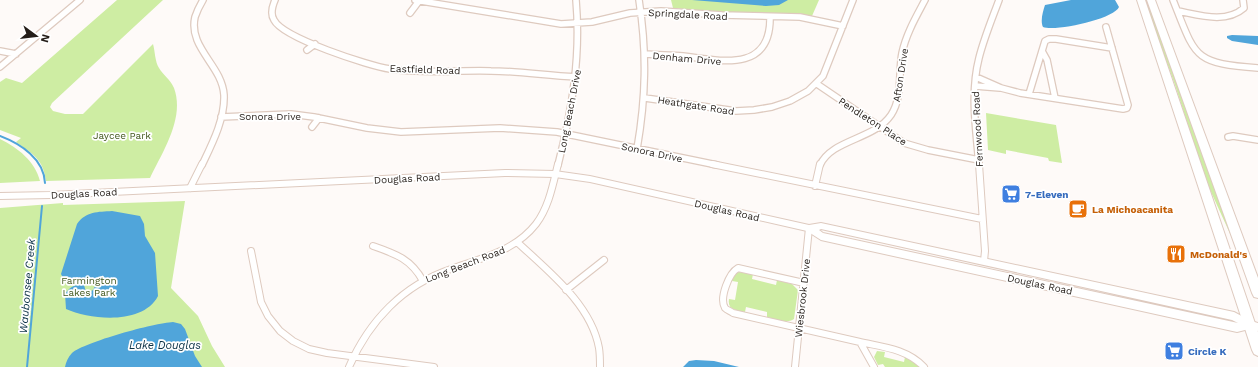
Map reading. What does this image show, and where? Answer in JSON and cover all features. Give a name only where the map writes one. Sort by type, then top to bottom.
[{"type":"main road","points":[[1141,0],[1254,326],[1258,350]]},
{"type":"main road","points":[[1151,0],[1258,293]]},
{"type":"street","points":[[0,67],[80,0]]},
{"type":"street","points":[[190,188],[221,117],[224,96],[223,86],[216,70],[202,54],[197,44],[194,32],[194,20],[203,0]]},
{"type":"street","name":"Eastfield Road","points":[[275,0],[271,9],[272,17],[277,26],[315,44],[362,63],[377,67],[421,71],[505,71],[549,76],[576,77]]},
{"type":"street","points":[[410,13],[417,0]]},
{"type":"street","name":"Springdale Road","points":[[417,0],[543,22],[579,23],[599,21],[622,14],[674,11],[722,15],[808,18],[843,26]]},
{"type":"street","name":"Long Beach Drive","points":[[555,174],[573,98],[579,61],[579,23],[576,0]]},
{"type":"street","points":[[637,149],[645,98],[646,54],[639,0]]},
{"type":"street","name":"Heathgate Road","points":[[645,98],[722,110],[754,111],[782,105],[798,98],[817,84],[827,67],[853,0]]},
{"type":"street","name":"Afton Drive","points":[[815,186],[820,163],[826,157],[836,150],[868,136],[880,127],[890,116],[897,102],[902,52],[924,0]]},
{"type":"street","name":"Fernwood Road","points":[[984,260],[985,251],[974,103],[976,77],[984,42],[999,0]]},
{"type":"street","points":[[1173,0],[1192,46],[1198,54],[1219,63],[1258,68]]},
{"type":"street","points":[[1178,11],[1214,16],[1233,16],[1240,13],[1244,8],[1242,0]]},
{"type":"street","name":"Denham Drive","points":[[646,54],[720,61],[748,57],[766,44],[771,29],[770,17]]},
{"type":"street","points":[[975,86],[1002,88],[1029,94],[1122,109],[1127,108],[1128,105],[1106,27]]},
{"type":"street","points":[[1029,94],[1044,42],[1049,39],[1112,48]]},
{"type":"street","points":[[307,50],[315,44]]},
{"type":"street","points":[[0,51],[16,54]]},
{"type":"street","points":[[1042,51],[1047,60],[1055,98]]},
{"type":"street","name":"Eastfield Road","points":[[467,70],[468,63]]},
{"type":"street","points":[[976,77],[1002,88]]},
{"type":"street","name":"Pendleton Place","points":[[817,84],[904,142],[914,146],[978,160]]},
{"type":"street","name":"Sonora Drive","points":[[221,117],[283,114],[319,118],[366,128],[394,131],[500,128],[527,129],[565,134],[982,219]]},
{"type":"street","name":"Sonora Drive","points":[[312,128],[319,118]]},
{"type":"street","points":[[1228,137],[1233,136],[1258,140]]},
{"type":"street","name":"Douglas Road","points":[[0,196],[50,195],[505,173],[555,174],[590,180],[809,228],[821,236],[1237,328],[1254,326]]},
{"type":"street","name":"Long Beach Road","points":[[350,367],[372,323],[387,306],[423,280],[492,255],[517,242],[533,227],[541,217],[548,202],[555,174]]},
{"type":"street","name":"Douglas Road","points":[[809,228],[820,226],[984,260],[1234,316],[1254,326]]},
{"type":"street","name":"Wiesbrook Drive","points":[[795,367],[809,228]]},
{"type":"street","points":[[517,242],[566,290],[583,310],[594,332],[601,360],[600,367]]},
{"type":"street","points":[[374,246],[408,260],[415,266],[423,280]]},
{"type":"street","points":[[252,251],[261,302],[268,316],[280,331],[293,341],[309,348],[354,357],[434,367]]},
{"type":"street","points":[[566,290],[604,260]]},
{"type":"street","points":[[804,282],[738,268],[730,273],[724,302],[726,309],[733,313],[911,355],[919,360],[924,367]]},
{"type":"street","points":[[860,342],[874,367]]},
{"type":"green space","name":"Jaycee Park","points":[[117,0],[163,0],[52,103],[50,107],[53,111],[65,114],[83,114],[153,44],[158,66],[174,88],[177,99],[175,123],[171,134],[150,178],[46,181],[40,162],[16,142],[21,138],[0,130],[0,82],[6,78],[22,83]]},
{"type":"green space","points":[[671,0],[819,0],[812,16],[714,12],[673,8]]},
{"type":"green space","points":[[1144,0],[1147,0],[1234,239],[1232,238],[1206,181],[1175,85]]},
{"type":"green space","points":[[986,113],[1056,125],[1062,163],[1049,161],[1048,158],[1006,150],[1006,154],[988,150]]},
{"type":"green space","points":[[0,139],[19,151],[30,161],[38,174],[40,181],[0,183]]},
{"type":"green space","name":"Farmington Lakes Park","points":[[185,201],[171,288],[198,316],[212,346],[225,367],[0,367],[0,208],[63,203],[63,205]]},
{"type":"green space","points":[[739,272],[753,274],[752,279],[776,285],[777,280],[792,284],[798,290],[794,319],[781,321],[767,317],[767,312],[746,307],[745,312],[731,307],[729,299],[735,300],[738,282],[732,281],[735,274]]},
{"type":"green space","points":[[877,351],[885,352],[884,357],[904,362],[905,357],[911,359],[919,367],[885,367],[883,364],[878,365],[874,357]]},
{"type":"water","points":[[692,0],[788,0],[779,5],[766,6]]},
{"type":"water","points":[[1071,0],[1115,0],[1119,7],[1115,12],[1096,20],[1059,28],[1043,27],[1042,19],[1045,5]]},
{"type":"water","points":[[1227,36],[1258,36],[1258,45],[1232,41],[1227,38]]},
{"type":"water","points":[[112,211],[140,216],[144,224],[145,236],[155,253],[158,296],[151,305],[141,312],[116,318],[89,316],[66,309],[65,294],[71,288],[78,285],[84,285],[86,292],[90,292],[93,290],[95,285],[94,280],[90,279],[72,281],[64,280],[61,274],[77,224],[88,214]]},
{"type":"water","name":"Lake Douglas","points":[[173,322],[181,324],[185,329],[195,356],[202,367],[65,367],[69,356],[72,353],[91,344],[136,329]]},
{"type":"water","points":[[689,361],[714,361],[739,367],[683,367]]},
{"type":"waterway","name":"Waubonsee Creek","points":[[0,136],[16,143],[36,160],[44,174],[45,183]]},
{"type":"waterway","name":"Waubonsee Creek","points":[[27,367],[42,206]]},
{"type":"place","name":"7-Eleven","points":[[1011,194]]},
{"type":"place","name":"La Michoacanita","points":[[1078,209]]},
{"type":"place","name":"McDonald's","points":[[1176,254]]},
{"type":"place","name":"Circle K","points":[[1174,351]]}]
